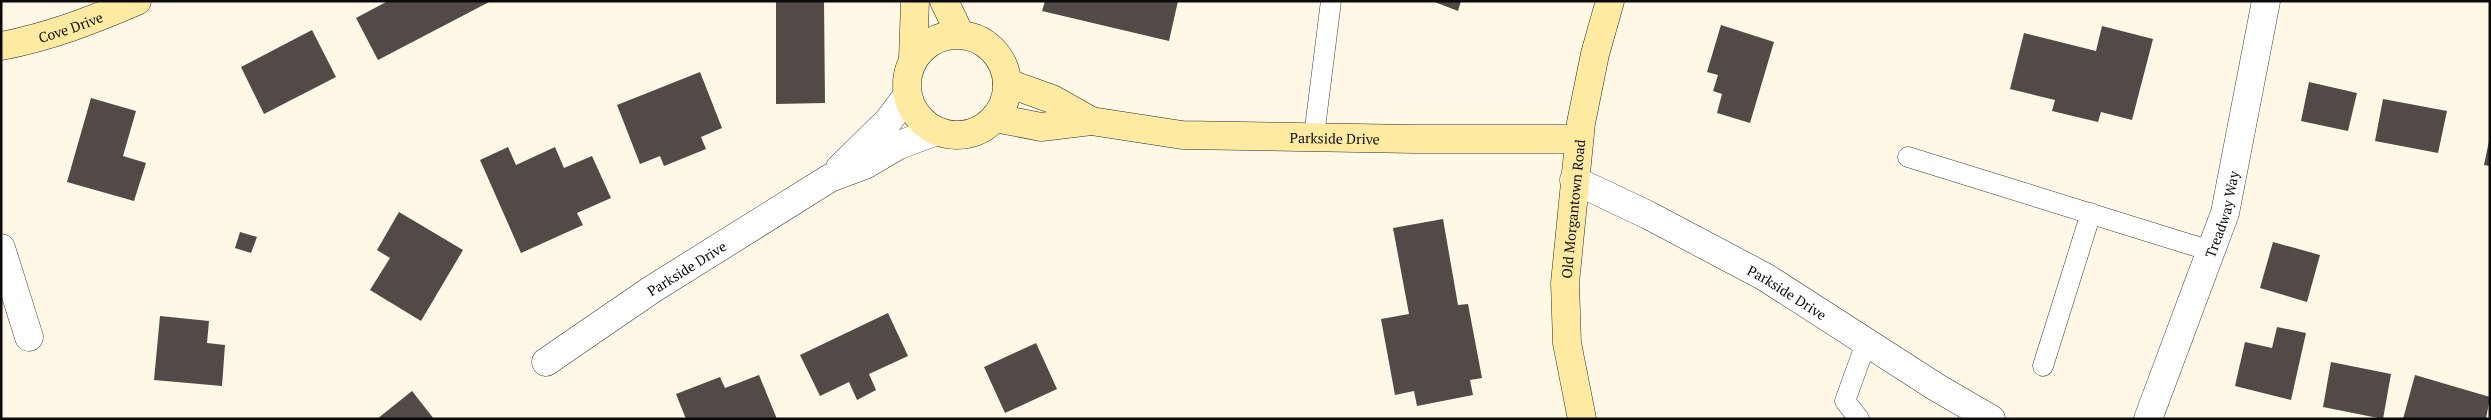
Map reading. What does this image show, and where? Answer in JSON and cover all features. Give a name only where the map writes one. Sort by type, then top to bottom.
[{"type":"street","name":"Cove Drive","points":[[1,46],[27,41],[76,26],[137,1]]},
{"type":"street","points":[[913,59],[925,45],[941,36],[960,34],[978,39],[993,49],[1004,65],[1007,83],[1004,102],[995,118],[980,130],[963,136],[944,134],[937,131],[927,126],[914,113],[907,96],[906,77],[913,59],[915,1]]},
{"type":"street","points":[[944,1],[960,34]]},
{"type":"street","name":"Old Morgantown Road","points":[[1582,419],[1567,343],[1566,293],[1574,180],[1579,139],[1595,54],[1610,1]]},
{"type":"street","name":"Treadway Way","points":[[2148,419],[2225,213],[2266,1]]},
{"type":"street","name":"Parkside Drive","points":[[1007,83],[1052,99],[1091,121]]},
{"type":"street","name":"Parkside Drive","points":[[830,178],[889,120],[907,96]]},
{"type":"street","name":"Parkside Drive","points":[[995,118],[1041,127],[1091,121],[1182,135],[1414,139],[1579,139]]},
{"type":"street","name":"Parkside Drive","points":[[546,362],[651,290],[830,178],[865,165],[899,145],[937,131]]},
{"type":"street","name":"Parkside Drive","points":[[1574,180],[1648,215],[1765,277],[1866,343],[1991,419]]},
{"type":"street","points":[[1,248],[29,337]]},
{"type":"lane","points":[[1314,136],[1332,1]]},
{"type":"lane","points":[[1908,156],[2211,250]]},
{"type":"lane","points":[[2043,366],[2091,213]]},
{"type":"lane","points":[[1859,419],[1845,401],[1866,343]]},
{"type":"building","points":[[388,1],[491,1],[378,60],[356,18]]},
{"type":"building","points":[[824,1],[825,103],[776,104],[776,2]]},
{"type":"building","points":[[1045,1],[1178,1],[1169,41],[1042,11]]},
{"type":"building","points":[[1432,1],[1461,1],[1458,11]]},
{"type":"building","points":[[1721,25],[1774,42],[1750,123],[1717,113],[1722,94],[1713,91],[1718,75],[1707,72]]},
{"type":"building","points":[[2102,26],[2153,39],[2132,120],[2101,112],[2098,122],[2052,111],[2055,100],[2010,89],[2024,33],[2096,51]]},
{"type":"building","points":[[312,30],[336,77],[264,114],[241,67]]},
{"type":"building","points":[[700,72],[722,128],[701,137],[706,149],[664,166],[660,156],[640,164],[617,105]]},
{"type":"building","points":[[2309,82],[2357,93],[2348,131],[2301,121]]},
{"type":"building","points":[[91,98],[136,111],[123,156],[146,163],[134,201],[67,182]]},
{"type":"building","points":[[2383,99],[2447,111],[2438,153],[2375,141]]},
{"type":"building","points":[[2490,141],[2490,166],[2484,165]]},
{"type":"building","points":[[508,147],[516,165],[555,147],[564,168],[592,156],[611,198],[577,213],[583,225],[521,253],[480,160]]},
{"type":"building","points":[[399,212],[463,250],[421,321],[370,290],[390,258],[377,250]]},
{"type":"building","points":[[1443,219],[1458,305],[1468,304],[1482,378],[1470,380],[1473,395],[1417,406],[1414,391],[1395,395],[1381,319],[1409,314],[1393,228]]},
{"type":"building","points":[[240,232],[257,237],[251,253],[235,248]]},
{"type":"building","points":[[2273,242],[2320,255],[2307,302],[2260,288]]},
{"type":"building","points":[[888,313],[908,356],[869,374],[876,390],[857,400],[849,382],[820,396],[800,355]]},
{"type":"building","points":[[160,316],[209,321],[207,343],[225,345],[222,386],[154,380]]},
{"type":"building","points":[[2277,327],[2306,333],[2291,400],[2235,386],[2245,342],[2272,348]]},
{"type":"building","points":[[1036,343],[1057,389],[1005,413],[984,367]]},
{"type":"building","points":[[2331,362],[2391,374],[2383,419],[2323,407]]},
{"type":"building","points":[[759,375],[777,419],[686,419],[676,394],[720,377],[725,388]]},
{"type":"building","points":[[2415,375],[2490,397],[2486,419],[2403,419]]},
{"type":"building","points":[[412,391],[434,419],[377,419]]}]
